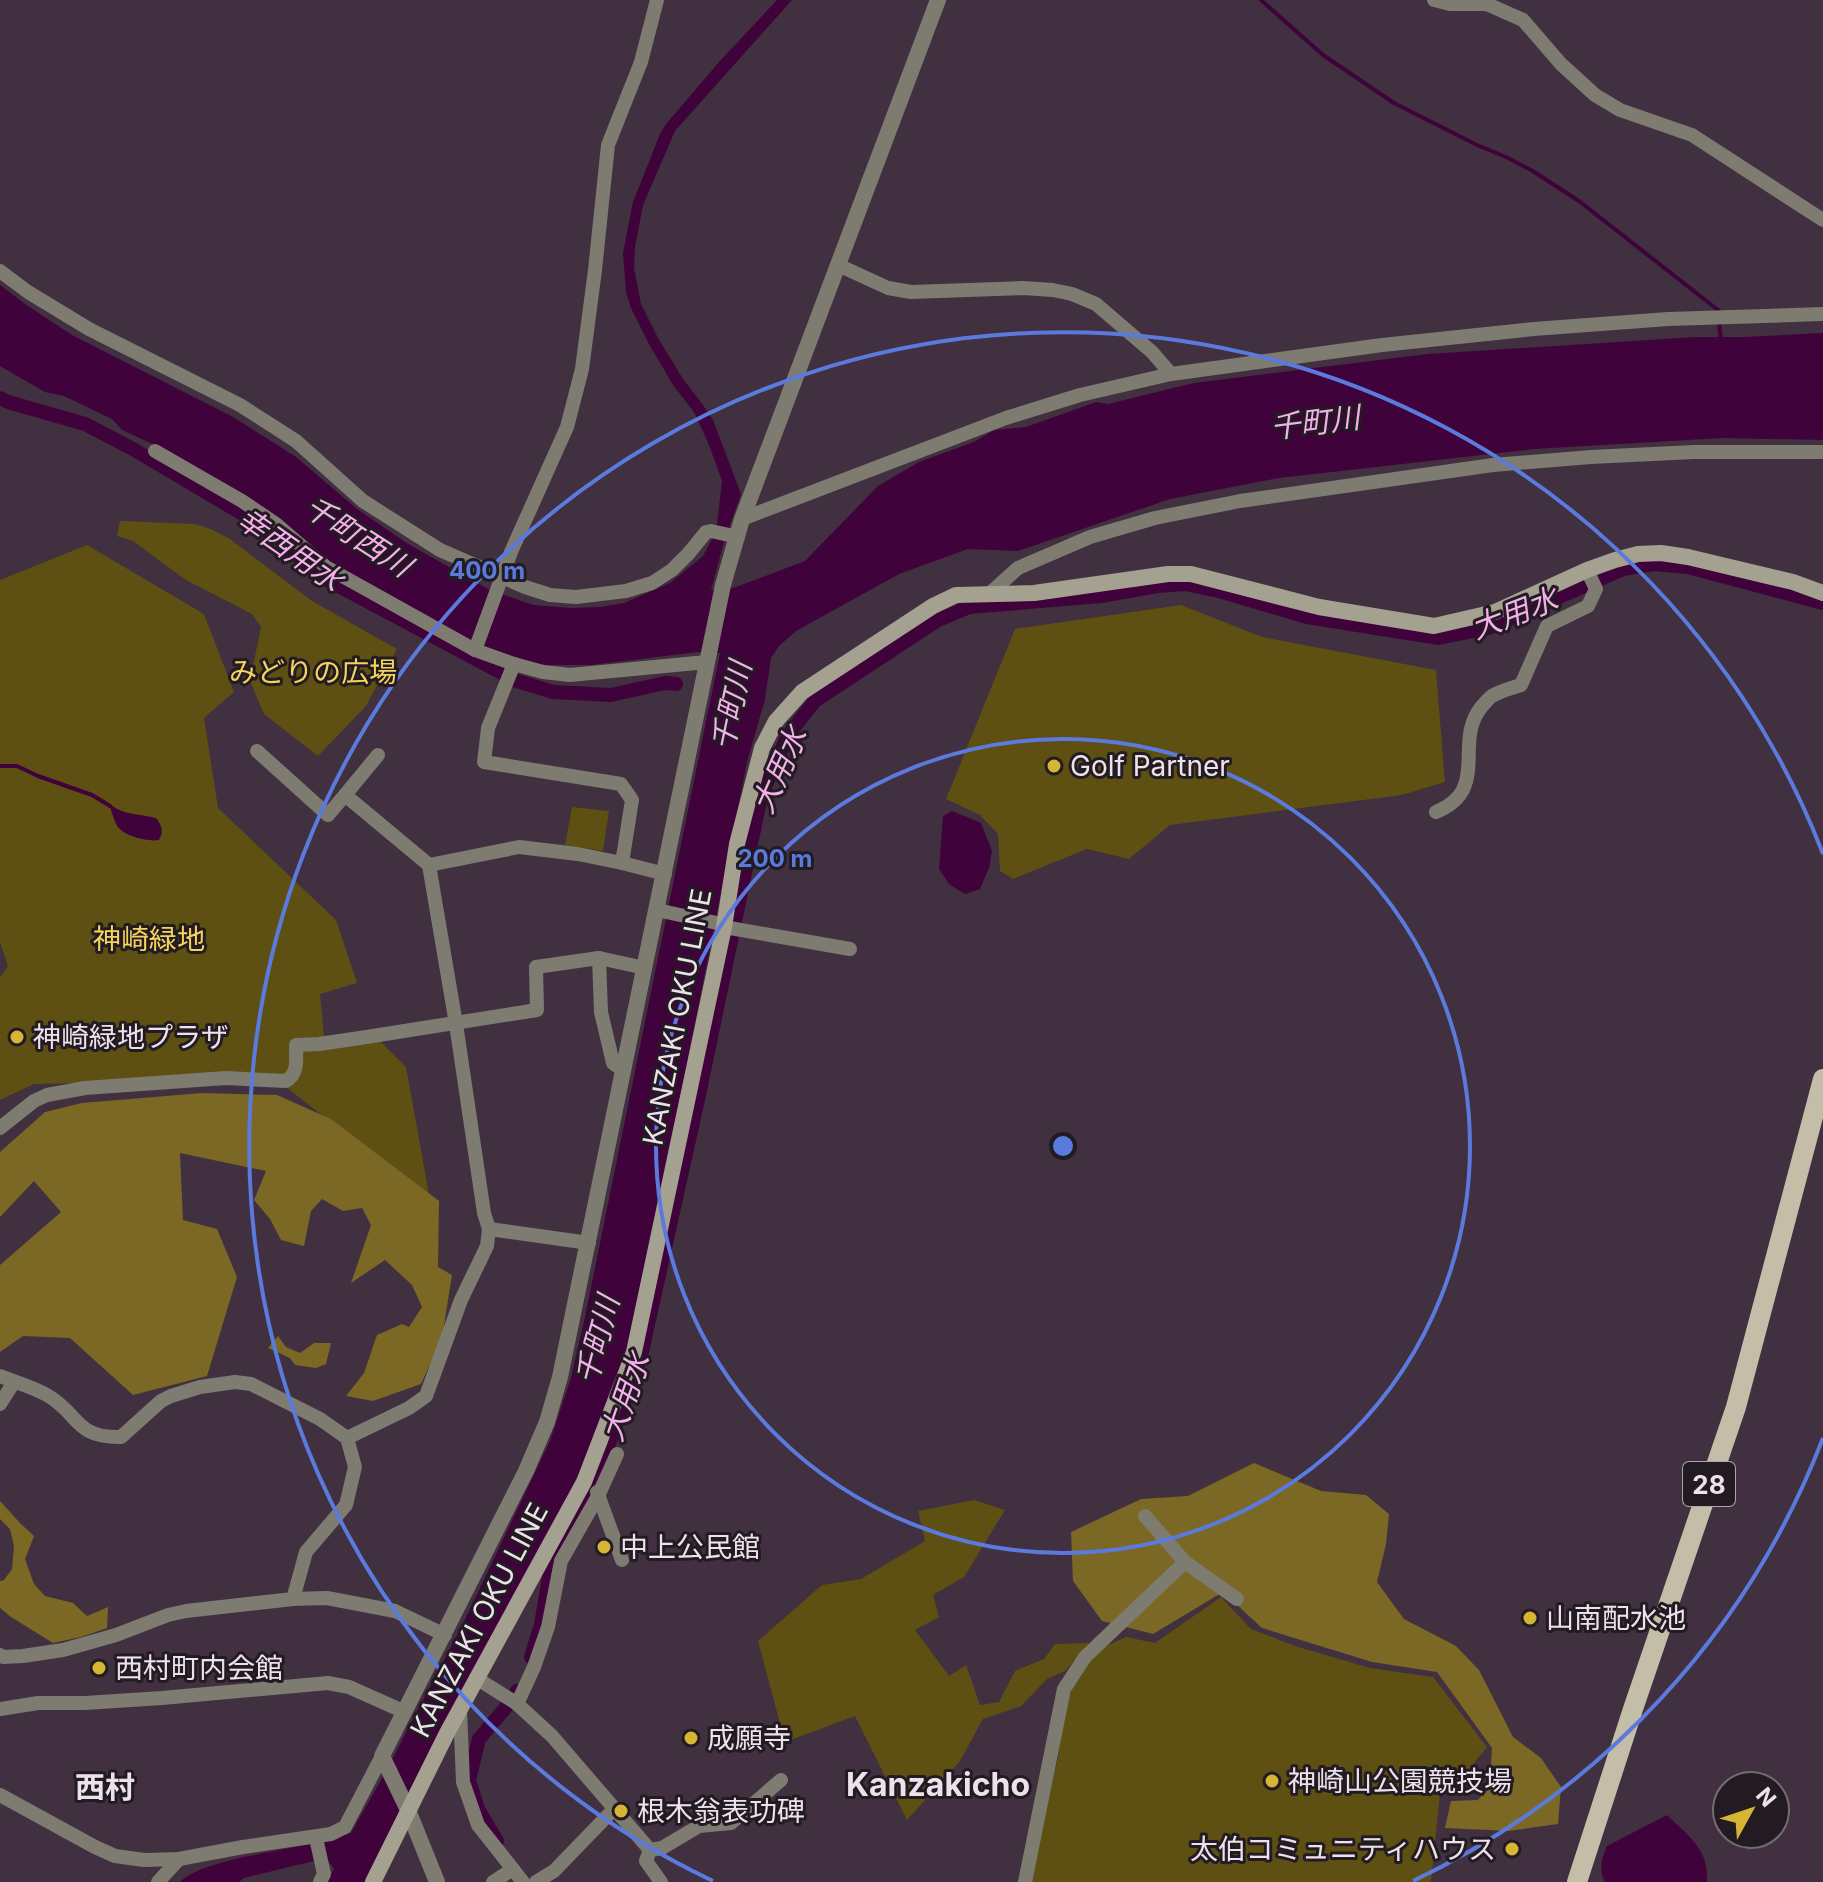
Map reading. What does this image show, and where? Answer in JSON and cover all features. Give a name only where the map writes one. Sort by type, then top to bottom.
[{"type":"main road","name":"KANZAKI OKU LINE","points":[[373,1882],[406,1807],[476,1678],[592,1489],[634,1352],[727,926],[737,844],[762,748],[776,721],[802,692],[933,606],[956,595],[1034,593],[1168,574],[1191,574],[1319,607],[1434,626],[1495,612],[1587,570],[1638,554],[1688,557],[1823,593]]},
{"type":"main road","name":"28","points":[[1577,1882],[1736,1407],[1823,1079]]},
{"type":"street","points":[[476,648],[500,580],[567,427],[582,369],[608,145],[641,62],[657,0]]},
{"type":"street","points":[[0,1795],[115,1856],[144,1860],[179,1859],[243,1847],[316,1840],[331,1834],[345,1827],[385,1762],[405,1712],[526,1471],[547,1422],[560,1377],[645,968],[660,911],[734,536],[938,0]]},
{"type":"street","points":[[1434,0],[1450,4],[1487,4],[1523,20],[1561,64],[1595,95],[1620,110],[1692,135],[1823,220]]},
{"type":"street","points":[[838,265],[888,288],[911,292],[1023,288],[1072,294],[1096,304],[1152,352],[1171,374]]},
{"type":"street","points":[[0,271],[89,329],[240,405],[296,441],[363,501],[440,550],[500,580],[550,595],[576,597],[626,591],[652,583],[672,570],[706,532],[734,536]]},
{"type":"street","points":[[742,519],[1006,418],[1080,395],[1171,374],[1382,345],[1534,329],[1668,319],[1823,314]]},
{"type":"street","points":[[155,451],[276,524],[326,567],[476,648],[511,673],[570,675],[708,657]]},
{"type":"street","points":[[988,595],[1018,568],[1090,537],[1155,518],[1240,501],[1507,464],[1694,452],[1823,452]]},
{"type":"street","points":[[1436,812],[1449,807],[1460,797],[1468,779],[1470,732],[1477,711],[1491,696],[1521,685],[1547,626],[1588,606],[1596,589],[1587,570]]},
{"type":"street","points":[[511,673],[488,728],[484,762],[621,784],[632,800],[622,863]]},
{"type":"street","points":[[257,751],[328,815],[378,755]]},
{"type":"street","points":[[345,795],[429,865],[489,1229],[487,1246],[461,1300],[426,1396],[409,1408],[347,1438]]},
{"type":"street","points":[[429,865],[519,847],[578,854],[665,874]]},
{"type":"street","points":[[660,911],[850,949]]},
{"type":"street","points":[[599,958],[601,1012],[613,1063],[624,1071]]},
{"type":"street","points":[[0,1128],[34,1101],[47,1095],[85,1088],[226,1078],[286,1081],[296,1071],[296,1045],[537,1010],[536,967],[599,958],[645,968]]},
{"type":"street","points":[[489,1229],[589,1243]]},
{"type":"street","points":[[0,1404],[7,1379],[48,1396],[89,1432],[99,1437],[121,1437],[161,1401],[171,1396],[200,1387],[235,1382],[251,1384],[320,1419],[347,1438],[355,1467],[346,1505],[306,1552],[293,1599]]},
{"type":"street","points":[[517,1704],[548,1627],[561,1561],[592,1489],[617,1454]]},
{"type":"street","points":[[592,1489],[622,1560]]},
{"type":"street","points":[[1145,1516],[1185,1562],[1237,1599]]},
{"type":"street","points":[[1025,1882],[1064,1689],[1085,1657],[1185,1562]]},
{"type":"street","points":[[0,1655],[23,1656],[63,1650],[186,1611],[293,1599],[327,1598],[395,1611],[445,1635]]},
{"type":"street","points":[[476,1678],[517,1704],[552,1736],[650,1850]]},
{"type":"street","points":[[0,1709],[38,1703],[162,1698],[328,1683],[349,1687],[405,1712]]},
{"type":"street","points":[[460,1708],[466,1793],[478,1825],[523,1882]]},
{"type":"street","points":[[385,1762],[437,1882]]},
{"type":"street","points":[[650,1850],[662,1848],[699,1826],[731,1823],[781,1780]]},
{"type":"street","points":[[537,1882],[554,1871],[614,1809]]},
{"type":"street","points":[[316,1840],[324,1874],[320,1882]]},
{"type":"street","points":[[650,1850],[646,1861],[661,1882]]},
{"type":"street","points":[[158,1882],[179,1859]]},
{"type":"street","points":[[493,1882],[513,1869]]},
{"type":"green space","name":"みどりの広場","points":[[120,521],[195,524],[211,529],[230,539],[312,601],[397,649],[366,706],[318,756],[264,714],[250,681],[261,627],[252,614],[186,580],[133,541],[117,536]]},
{"type":"green space","name":"神崎緑地","points":[[87,545],[204,614],[234,692],[204,718],[218,808],[336,920],[357,983],[320,994],[324,1036],[379,1040],[406,1067],[430,1200],[277,1080],[34,1084],[0,1100],[0,977],[8,966],[0,942],[0,580]]},
{"type":"green space","points":[[1181,605],[1262,637],[1436,670],[1445,782],[1402,795],[1170,825],[1129,859],[1087,849],[1013,879],[1000,871],[998,834],[980,815],[946,799],[1015,629]]},
{"type":"green space","points":[[572,807],[609,811],[603,851],[565,845]]},
{"type":"green space","points":[[974,1500],[1005,1510],[964,1577],[933,1595],[939,1617],[915,1630],[949,1676],[966,1665],[980,1705],[999,1702],[1015,1671],[1044,1659],[1055,1644],[1089,1643],[1065,1671],[1047,1679],[1021,1706],[983,1719],[960,1761],[907,1820],[855,1716],[785,1742],[758,1641],[822,1585],[861,1579],[925,1541],[918,1511]]},
{"type":"green space","points":[[1221,1597],[1251,1629],[1295,1646],[1370,1668],[1433,1677],[1487,1747],[1449,1794],[1440,1793],[1431,1882],[1029,1882],[1058,1758],[1064,1713],[1074,1682],[1099,1649],[1126,1637],[1155,1643]]},
{"type":"shaded area","points":[[202,1093],[277,1095],[331,1119],[439,1201],[438,1267],[452,1275],[442,1338],[421,1384],[373,1401],[346,1396],[364,1373],[377,1335],[402,1324],[409,1327],[422,1307],[412,1285],[385,1260],[351,1283],[371,1225],[362,1208],[343,1211],[322,1199],[311,1211],[304,1246],[281,1240],[270,1219],[254,1200],[266,1171],[180,1153],[183,1220],[217,1229],[237,1277],[207,1376],[133,1395],[70,1338],[23,1336],[0,1352],[0,1265],[61,1212],[34,1181],[0,1217],[0,1152],[45,1112],[82,1103]]},
{"type":"shaded area","points":[[278,1336],[286,1347],[300,1353],[314,1343],[331,1343],[326,1364],[316,1368],[295,1365],[290,1358],[268,1348]]},
{"type":"shaded area","points":[[1254,1463],[1321,1491],[1366,1495],[1389,1514],[1377,1582],[1404,1619],[1456,1646],[1479,1670],[1513,1737],[1541,1758],[1561,1787],[1558,1824],[1509,1831],[1445,1828],[1451,1801],[1478,1800],[1490,1784],[1492,1748],[1437,1672],[1372,1662],[1262,1628],[1223,1592],[1153,1634],[1102,1621],[1073,1581],[1071,1532],[1141,1499],[1188,1496]]},
{"type":"shaded area","points":[[0,1501],[34,1536],[25,1559],[34,1584],[45,1596],[73,1603],[87,1616],[108,1607],[107,1628],[53,1643],[0,1608],[0,1581],[12,1569],[14,1546],[10,1529],[0,1519]]},
{"type":"water","points":[[777,0],[792,0],[675,131],[643,205],[635,247],[634,268],[641,304],[683,379],[713,420],[741,494],[711,590],[733,588],[805,561],[878,486],[919,462],[974,442],[994,430],[1026,427],[1096,402],[1108,404],[1194,383],[1428,354],[1695,337],[1823,333],[1823,440],[1722,438],[1534,449],[1279,478],[1170,499],[1018,551],[968,549],[899,574],[796,631],[771,658],[765,699],[747,762],[631,1344],[581,1470],[366,1882],[327,1882],[334,1869],[326,1858],[244,1878],[239,1882],[180,1882],[191,1874],[225,1862],[351,1833],[460,1630],[550,1441],[571,1378],[585,1317],[720,653],[698,652],[591,665],[546,665],[517,660],[474,643],[325,560],[159,447],[122,430],[112,419],[64,396],[45,392],[0,366],[0,285],[72,335],[233,417],[296,457],[357,509],[408,544],[490,590],[533,605],[570,608],[624,603],[670,583],[703,556],[717,524],[722,481],[694,412],[673,385],[631,308],[626,292],[623,253],[633,202],[666,124]]},
{"type":"water","points":[[111,805],[156,818],[162,829],[159,840],[136,838],[120,830]]},
{"type":"water","points":[[952,811],[981,823],[992,851],[980,889],[965,894],[949,884],[939,869],[943,816]]},
{"type":"water","points":[[1667,1815],[1701,1851],[1707,1882],[1605,1882],[1601,1869],[1607,1846]]},
{"type":"waterway","points":[[1261,0],[1323,55],[1394,103],[1531,170],[1579,201],[1719,313]]},
{"type":"waterway","points":[[1719,322],[1721,341]]},
{"type":"waterway","name":"幸西用水","points":[[0,398],[85,424],[133,449],[268,529],[320,576],[517,681],[553,692],[611,695],[665,683],[676,684]]},
{"type":"waterway","name":"大用水","points":[[531,1657],[541,1625],[552,1559],[593,1487],[641,1356],[761,796],[788,735],[815,701],[938,620],[969,607],[1101,596],[1157,586],[1185,584],[1307,617],[1439,638],[1488,628],[1623,569],[1653,564],[1688,567],[1823,603]]},
{"type":"waterway","points":[[0,766],[17,766],[92,795],[110,806]]},
{"type":"waterway","name":"大用水","points":[[497,1841],[478,1809],[469,1780],[479,1739],[517,1691]]},
{"type":"place","name":"Golf Partner","points":[[1054,766]]},
{"type":"place","name":"神崎緑地プラザ","points":[[17,1037]]},
{"type":"place","name":"中上公民館","points":[[604,1547]]},
{"type":"place","name":"山南配水池","points":[[1530,1618]]},
{"type":"place","name":"西村町内会館","points":[[99,1668]]},
{"type":"place","name":"成願寺","points":[[691,1738]]},
{"type":"place","name":"神崎山公園競技場","points":[[1272,1781]]},
{"type":"place","name":"根木翁表功碑","points":[[621,1811]]},
{"type":"place","name":"太伯コミュニティハウス","points":[[1512,1849]]},
{"type":"district","name":"Kanzakicho","points":[[938,1784]]},
{"type":"district","name":"西村","points":[[105,1787]]},
{"type":"water label","name":"千町川","points":[[1315,422]]},
{"type":"water label","name":"千町西川","points":[[358,536]]},
{"type":"water label","name":"千町川","points":[[731,706]]},
{"type":"water label","name":"千町川","points":[[597,1340]]}]
